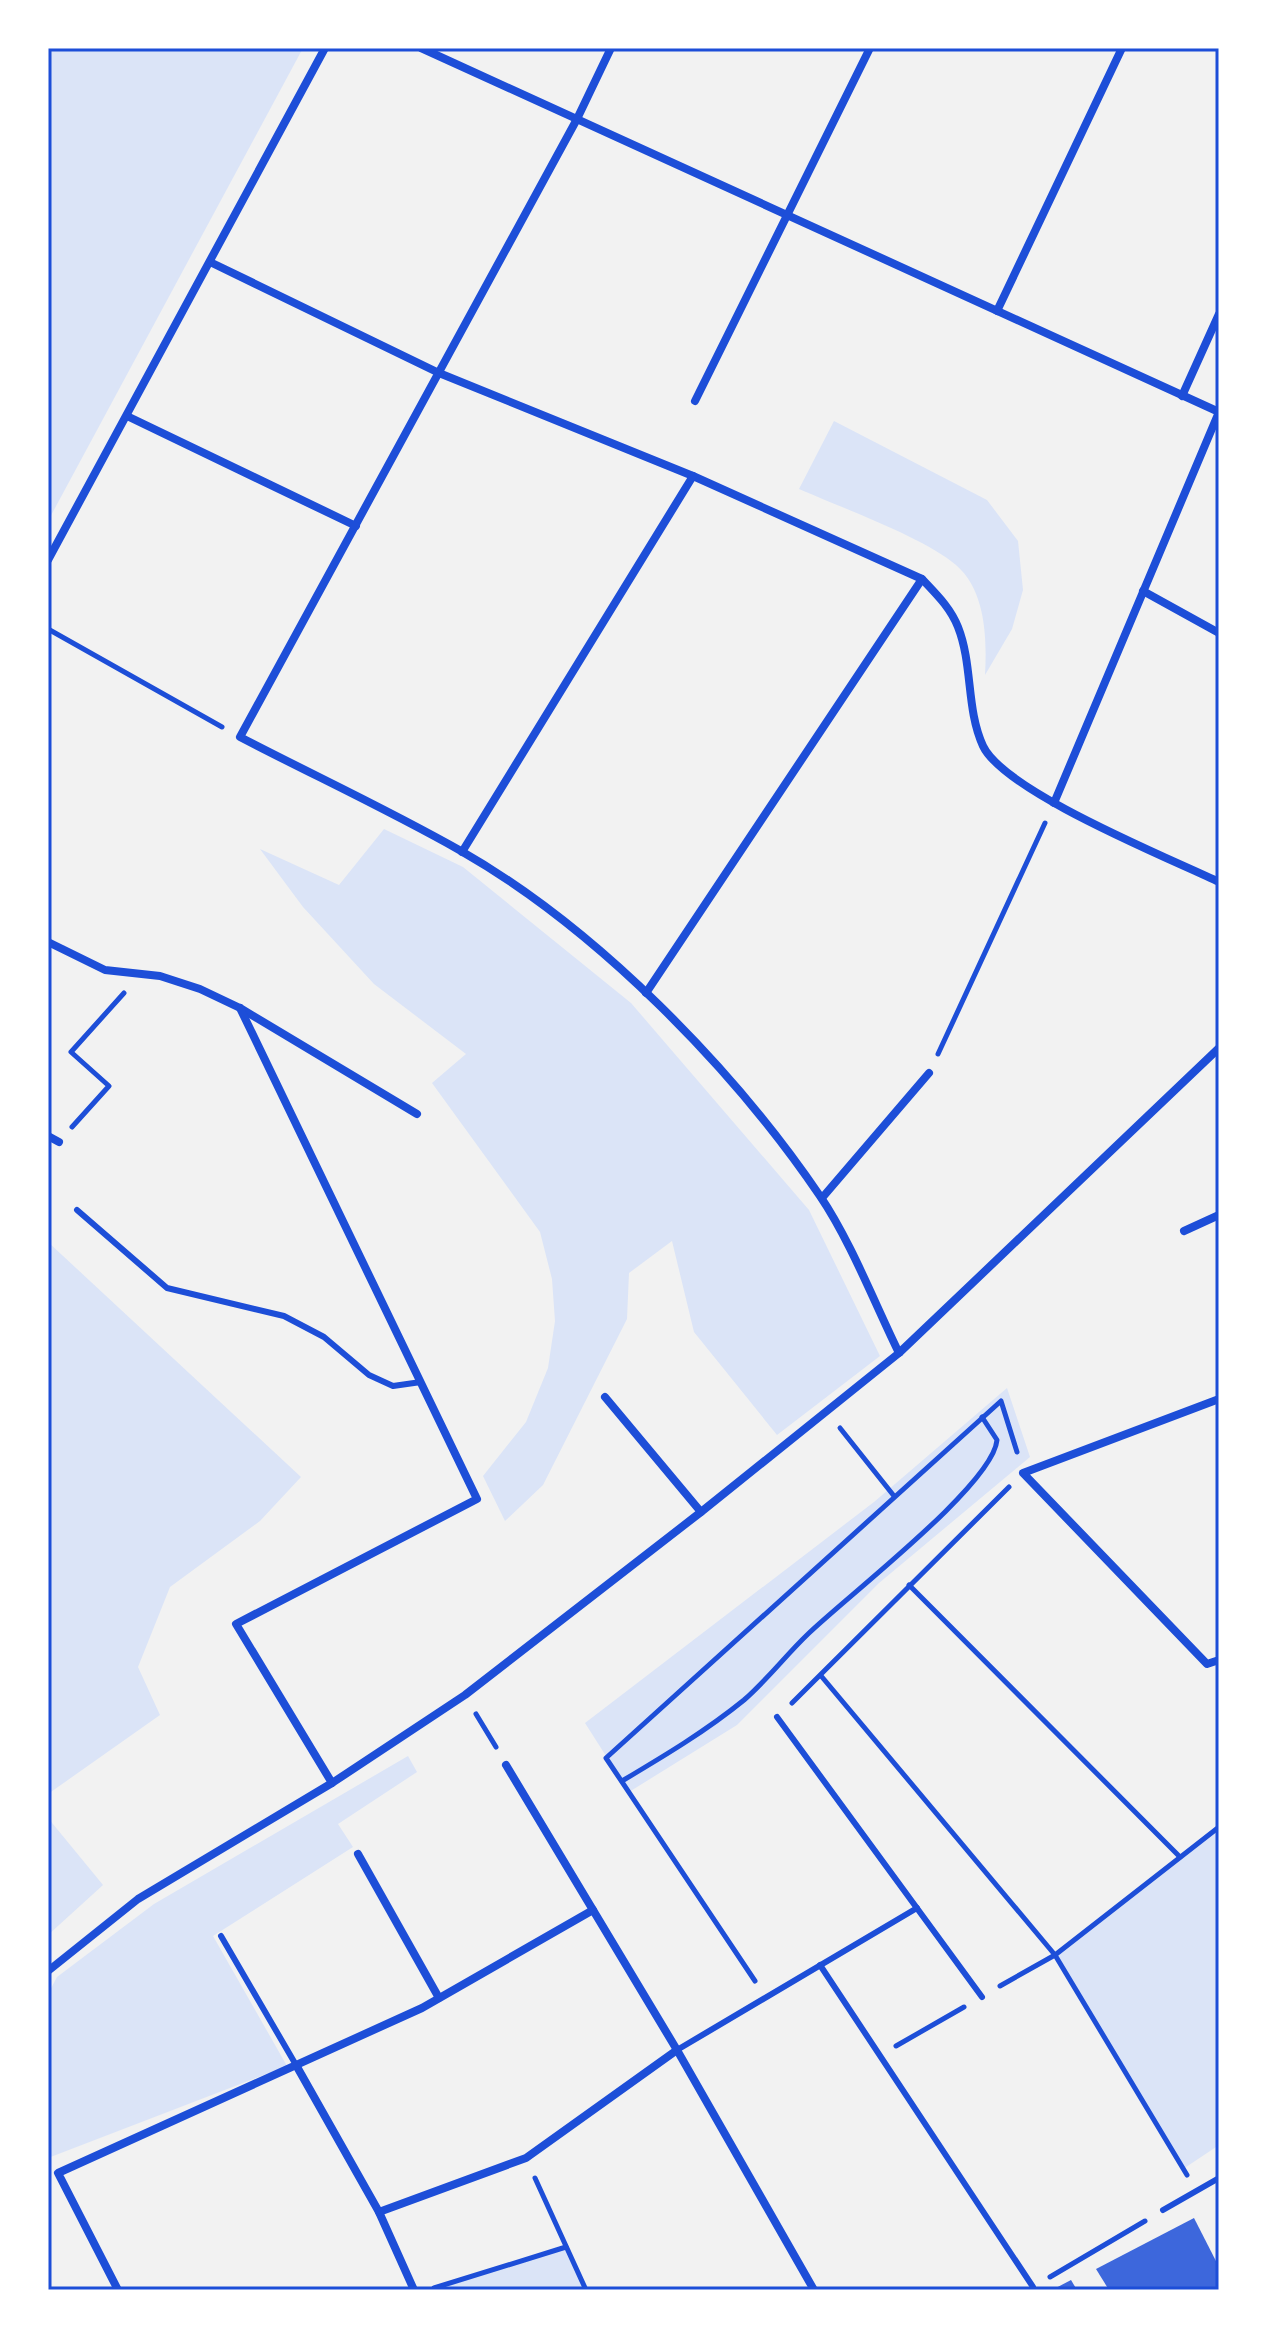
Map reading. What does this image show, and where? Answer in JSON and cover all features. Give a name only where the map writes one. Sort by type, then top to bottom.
[{"type":"street","points":[[48,560],[325,48]]},
{"type":"street","points":[[421,48],[1219,412],[1054,803]]},
{"type":"street","points":[[611,48],[577,119],[240,737],[462,852],[554,914],[646,993],[763,1120],[822,1198],[899,1353]]},
{"type":"street","points":[[695,401],[870,48]]},
{"type":"street","points":[[997,311],[1122,48]]},
{"type":"street","points":[[210,262],[439,373],[693,476],[922,579],[945,603],[959,629],[976,724],[985,750],[1004,770],[1054,803],[1219,882]]},
{"type":"street","points":[[1182,396],[1219,314]]},
{"type":"street","points":[[127,416],[356,526]]},
{"type":"street","points":[[462,852],[693,476]]},
{"type":"street","points":[[646,993],[922,579]]},
{"type":"street","points":[[1143,591],[1219,633]]},
{"type":"street","points":[[48,942],[105,970],[140,974],[200,989],[240,1008],[417,1114]]},
{"type":"street","points":[[240,1008],[477,1499],[236,1624],[332,1783]]},
{"type":"street","points":[[48,1971],[138,1899],[332,1783],[465,1695],[701,1512],[899,1353],[1219,1048]]},
{"type":"street","points":[[822,1198],[929,1073]]},
{"type":"street","points":[[48,1136],[59,1142]]},
{"type":"street","points":[[1184,1231],[1219,1215]]},
{"type":"street","points":[[605,1397],[701,1512]]},
{"type":"street","points":[[1219,1399],[1023,1473],[1207,1664],[1219,1660]]},
{"type":"street","points":[[506,1765],[677,2050],[814,2290]]},
{"type":"street","points":[[358,1854],[439,1998]]},
{"type":"street","points":[[118,2290],[58,2173],[439,1998],[593,1910]]},
{"type":"street","points":[[379,2212],[526,2158],[677,2050]]},
{"type":"street","points":[[296,2065],[379,2212],[414,2290]]},
{"type":"lane","points":[[77,1210],[167,1288],[284,1316],[324,1337],[369,1375],[393,1386],[421,1382]]},
{"type":"lane","points":[[777,1717],[982,1997]]},
{"type":"lane","points":[[677,2050],[917,1908]]},
{"type":"lane","points":[[221,1936],[296,2065]]},
{"type":"lane","points":[[820,1965],[1033,2287]]},
{"type":"lane","points":[[1163,2210],[1219,2178]]},
{"type":"path","points":[[48,629],[240,737]]},
{"type":"path","points":[[929,1073],[1054,803]]},
{"type":"path","points":[[59,1142],[109,1086],[71,1052],[140,974]]},
{"type":"path","points":[[765,1998],[606,1758],[1001,1401],[1023,1473],[909,1585],[822,1677],[777,1717]]},
{"type":"path","points":[[827,1412],[894,1496]]},
{"type":"path","points":[[622,1781],[690,1740],[745,1699],[807,1634],[949,1507],[996,1454],[997,1440],[982,1417]]},
{"type":"path","points":[[909,1585],[1180,1857]]},
{"type":"path","points":[[822,1677],[1055,1955],[1196,2191]]},
{"type":"path","points":[[465,1695],[506,1765]]},
{"type":"path","points":[[880,2056],[1055,1955],[1219,1827]]},
{"type":"path","points":[[526,2158],[586,2290]]},
{"type":"path","points":[[1033,2287],[1163,2210]]},
{"type":"path","points":[[431,2289],[566,2247]]},
{"type":"shaded area","points":[[48,48],[303,48],[48,521]]},
{"type":"shaded area","points":[[834,421],[987,500],[1018,541],[1023,590],[1012,629],[985,675],[985,631],[979,602],[966,576],[956,565],[904,534],[799,489]]},
{"type":"shaded area","points":[[384,829],[463,867],[631,1003],[809,1210],[880,1356],[777,1435],[694,1332],[672,1241],[629,1273],[627,1319],[543,1485],[505,1521],[483,1476],[526,1422],[548,1368],[555,1321],[552,1279],[540,1232],[432,1083],[466,1054],[374,984],[303,907],[260,849],[339,885]]},
{"type":"shaded area","points":[[48,1242],[301,1477],[260,1521],[170,1587],[138,1667],[160,1715],[48,1794]]},
{"type":"shaded area","points":[[1007,1388],[1030,1457],[879,1583],[737,1725],[629,1792],[585,1723],[874,1502]]},
{"type":"shaded area","points":[[408,1756],[417,1772],[338,1824],[353,1847],[213,1936],[287,2066],[48,2158],[48,1994],[57,1977],[154,1904]]},
{"type":"shaded area","points":[[48,1818],[103,1885],[48,1935]]},
{"type":"shaded area","points":[[1219,1827],[1219,2145],[1183,2169],[1055,1955]]},
{"type":"shaded area","points":[[566,2247],[586,2290],[431,2289]]},
{"type":"building","points":[[1194,2218],[1219,2267],[1219,2290],[1109,2290],[1096,2269]]},
{"type":"building","points":[[1071,2280],[1077,2290],[1052,2290]]}]
